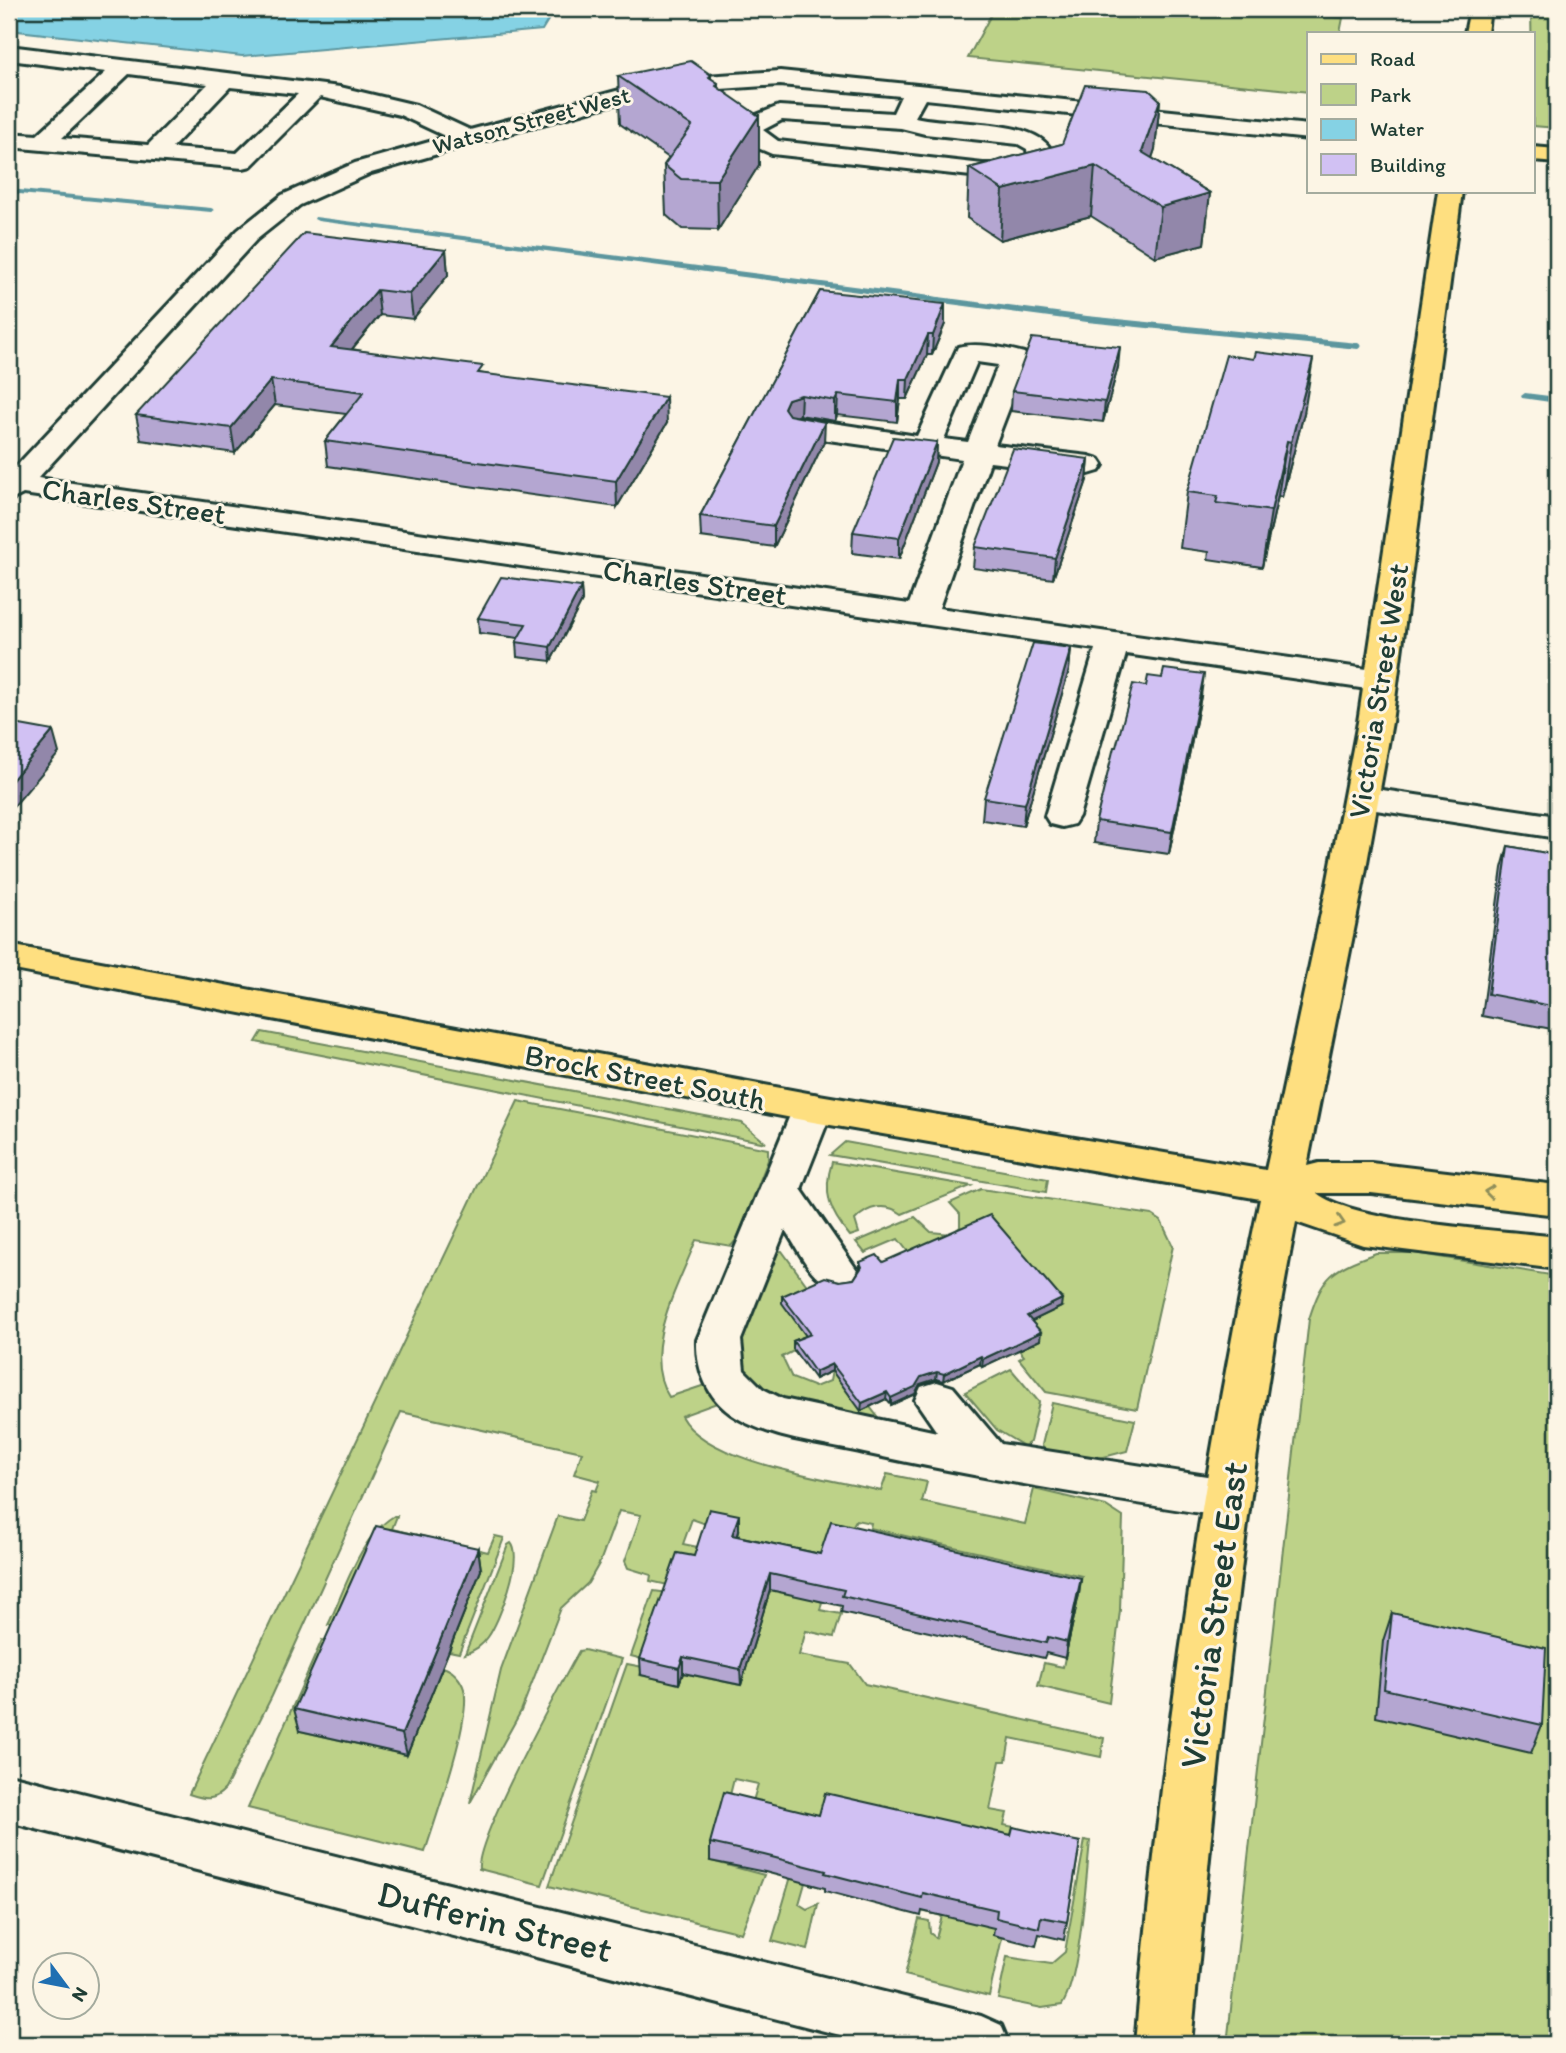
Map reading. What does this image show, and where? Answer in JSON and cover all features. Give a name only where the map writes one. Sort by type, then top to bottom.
[{"type":"main road","points":[[1476,32],[1480,9]]},
{"type":"main road","points":[[1534,154],[1557,156]]},
{"type":"main road","name":"Victoria Street West","points":[[1283,1188],[1362,798],[1408,515],[1450,192]]},
{"type":"main road","name":"Brock Street South","points":[[9,957],[813,1108],[1283,1188],[1319,1178],[1371,1178],[1557,1200]]},
{"type":"main road","points":[[1283,1188],[1314,1214],[1363,1229],[1557,1253]]},
{"type":"main road","name":"Victoria Street East","points":[[1163,2044],[1195,1737],[1226,1498],[1283,1188]]},
{"type":"street","points":[[9,53],[225,79],[395,105],[449,127],[465,137]]},
{"type":"street","points":[[19,74],[39,57]]},
{"type":"street","points":[[43,143],[124,67]]},
{"type":"street","name":"Watson Street West","points":[[11,486],[247,235],[282,207],[324,183],[363,168],[465,137],[633,92],[708,81],[780,78],[1307,132]]},
{"type":"street","points":[[154,153],[225,79]]},
{"type":"street","points":[[9,140],[243,161],[314,91]]},
{"type":"street","points":[[902,121],[909,101],[920,91]]},
{"type":"street","points":[[779,113],[902,121],[925,127],[1023,137],[1036,143],[1041,150],[1040,161],[1028,169],[1007,173],[983,171],[772,147],[759,140],[751,131],[752,125],[761,119],[779,113]]},
{"type":"street","points":[[920,615],[1014,359],[968,354],[927,446]]},
{"type":"street","points":[[800,427],[927,446],[1089,465]]},
{"type":"street","name":"Charles Street","points":[[11,486],[1381,681]]},
{"type":"street","points":[[1062,816],[1113,642]]},
{"type":"street","points":[[1362,798],[1557,827]]},
{"type":"street","points":[[813,1108],[781,1193],[754,1250],[719,1340],[719,1367],[733,1390],[745,1401],[771,1415],[988,1461],[1226,1498]]},
{"type":"street","points":[[781,1193],[838,1273]]},
{"type":"street","points":[[937,1400],[988,1461]]},
{"type":"street","name":"Dufferin Street","points":[[9,1798],[981,2044]]},
{"type":"green space","points":[[994,9],[1248,9],[1343,18],[1340,32],[1307,32],[1307,92],[968,58]]},
{"type":"green space","points":[[1531,9],[1557,9],[1557,128],[1534,126],[1534,32],[1531,32]]},
{"type":"green space","points":[[262,1032],[742,1123],[766,1143],[256,1042]]},
{"type":"green space","points":[[518,1101],[768,1149],[768,1160],[737,1239],[731,1246],[696,1240],[665,1318],[658,1359],[661,1379],[669,1397],[705,1385],[717,1403],[681,1416],[695,1432],[716,1446],[742,1457],[771,1467],[832,1481],[881,1491],[887,1474],[927,1482],[922,1502],[1025,1524],[1034,1489],[1106,1506],[1123,1517],[1120,1610],[1109,1703],[1038,1686],[1044,1663],[1063,1667],[1082,1576],[870,1528],[871,1523],[856,1520],[811,1598],[822,1602],[820,1610],[841,1614],[834,1637],[806,1631],[799,1655],[850,1664],[865,1684],[1104,1738],[1101,1757],[1010,1738],[1006,1761],[1000,1761],[990,1810],[1007,1813],[1004,1825],[1014,1827],[993,1935],[1002,1938],[989,1996],[905,1975],[919,1919],[929,1921],[930,1933],[936,1938],[942,1916],[805,1883],[799,1904],[807,1909],[818,1904],[808,1950],[772,1941],[805,1829],[711,1861],[764,1875],[741,1933],[549,1886],[627,1664],[643,1667],[640,1675],[679,1683],[683,1673],[740,1685],[709,1525],[692,1519],[683,1544],[702,1548],[672,1586],[650,1581],[651,1575],[628,1568],[625,1561],[641,1515],[619,1511],[600,1562],[588,1583],[561,1608],[521,1711],[470,1803],[501,1670],[558,1516],[580,1521],[592,1490],[596,1491],[600,1481],[574,1474],[582,1452],[401,1412],[272,1696],[225,1789],[217,1796],[208,1798],[189,1794]],"holes":[[[734,1779],[758,1784],[751,1808],[728,1803]]]},
{"type":"green space","points":[[845,1142],[1048,1179],[1046,1192],[830,1155]]},
{"type":"green space","points":[[832,1162],[971,1186],[902,1214],[884,1207],[866,1211],[855,1220],[859,1233],[850,1236],[837,1219],[830,1202],[828,1184]]},
{"type":"green space","points":[[981,1189],[1152,1215],[1161,1221],[1173,1246],[1137,1409],[1046,1392],[1019,1359],[1024,1356],[1019,1350],[909,1253],[898,1239],[865,1253],[856,1242],[915,1217],[931,1232],[951,1234],[960,1227],[960,1214],[950,1203]]},
{"type":"green space","points":[[782,1251],[811,1291],[811,1342],[782,1357],[792,1378],[815,1387],[830,1381],[832,1371],[861,1410],[870,1407],[880,1420],[789,1400],[772,1393],[741,1371],[741,1341],[774,1252]]},
{"type":"green space","points":[[1376,1253],[1414,1253],[1557,1276],[1557,2044],[1227,2044],[1309,1319],[1319,1292],[1332,1275],[1349,1264]]},
{"type":"green space","points":[[1011,1369],[1039,1402],[1030,1442],[1024,1446],[997,1430],[965,1392]]},
{"type":"green space","points":[[1052,1403],[1135,1420],[1127,1451],[1096,1459],[1044,1451],[1042,1445]]},
{"type":"green space","points":[[397,1516],[392,1529],[488,1552],[495,1536],[504,1538],[459,1653],[449,1651],[481,1570],[345,1628],[328,1625],[362,1550],[382,1525]]},
{"type":"green space","points":[[511,1543],[514,1551],[512,1575],[498,1618],[483,1643],[465,1654],[508,1545]]},
{"type":"green space","points":[[654,1591],[669,1593],[646,1660],[631,1656]]},
{"type":"green space","points":[[322,1640],[338,1644],[300,1731],[406,1755],[442,1667],[453,1672],[463,1685],[465,1703],[458,1745],[425,1852],[248,1808]]},
{"type":"green space","points":[[579,1651],[622,1659],[542,1885],[479,1869],[481,1852],[504,1796]]},
{"type":"green space","points":[[1085,1840],[1090,1841],[1078,1951],[1062,2005],[1042,2008],[998,1999],[1007,1957],[1051,1964],[1065,1952]]},
{"type":"water","points":[[9,9],[546,9],[550,17],[542,30],[242,56],[9,30]]},
{"type":"building","points":[[691,61],[711,75],[709,77],[718,83],[716,86],[759,116],[717,180],[681,179],[664,165],[692,126],[618,76]]},
{"type":"building","points":[[1085,85],[1149,90],[1160,100],[1142,152],[1210,193],[1161,207],[1095,166],[1003,190],[969,168],[1062,144]]},
{"type":"building","points":[[304,233],[446,250],[410,294],[377,290],[331,347],[483,366],[478,373],[666,397],[616,481],[325,441],[364,392],[271,380],[231,428],[136,415]]},
{"type":"building","points":[[820,291],[945,304],[933,335],[928,335],[908,379],[900,379],[897,402],[838,395],[835,401],[801,395],[788,399],[784,408],[789,415],[825,422],[774,526],[700,516]]},
{"type":"building","points":[[1032,338],[1120,347],[1105,402],[1012,391]]},
{"type":"building","points":[[1256,352],[1313,359],[1291,442],[1287,441],[1271,511],[1216,503],[1218,496],[1187,492],[1226,355],[1254,359]]},
{"type":"building","points":[[893,437],[937,442],[899,538],[853,532]]},
{"type":"building","points":[[1013,449],[1089,459],[1055,558],[975,547]]},
{"type":"building","points":[[501,577],[581,587],[550,647],[516,642],[526,624],[478,618]]},
{"type":"building","points":[[1033,643],[1071,648],[1025,804],[984,798]]},
{"type":"building","points":[[1164,669],[1204,674],[1172,832],[1096,821],[1133,684],[1146,686],[1148,676],[1162,678]]},
{"type":"building","points":[[9,723],[53,731],[9,784]]},
{"type":"building","points":[[1508,846],[1557,855],[1557,1007],[1488,994]]},
{"type":"building","points":[[990,1215],[1062,1299],[1027,1316],[1041,1332],[944,1374],[937,1372],[921,1377],[915,1387],[891,1398],[887,1392],[862,1403],[832,1364],[815,1372],[793,1341],[811,1334],[782,1296],[825,1277],[840,1281],[854,1279],[862,1267],[860,1262],[877,1255],[883,1262]]},
{"type":"building","points":[[709,1509],[739,1515],[732,1535],[820,1554],[831,1521],[1081,1578],[1067,1642],[1048,1637],[1046,1643],[842,1596],[844,1590],[770,1574],[740,1669],[683,1657],[679,1668],[640,1659],[677,1553],[694,1556]]},
{"type":"building","points":[[376,1526],[478,1548],[402,1734],[294,1709]]},
{"type":"building","points":[[1392,1613],[1546,1648],[1542,1725],[1384,1689]]},
{"type":"building","points":[[724,1792],[819,1815],[825,1793],[1011,1835],[1013,1827],[1080,1842],[1067,1922],[1041,1917],[1039,1928],[996,1918],[997,1910],[923,1893],[922,1898],[710,1843]]},
{"type":"waterway","points":[[9,191],[211,210]]},
{"type":"waterway","points":[[318,219],[1087,319],[1358,346]]},
{"type":"waterway","points":[[1525,396],[1557,400]]}]
